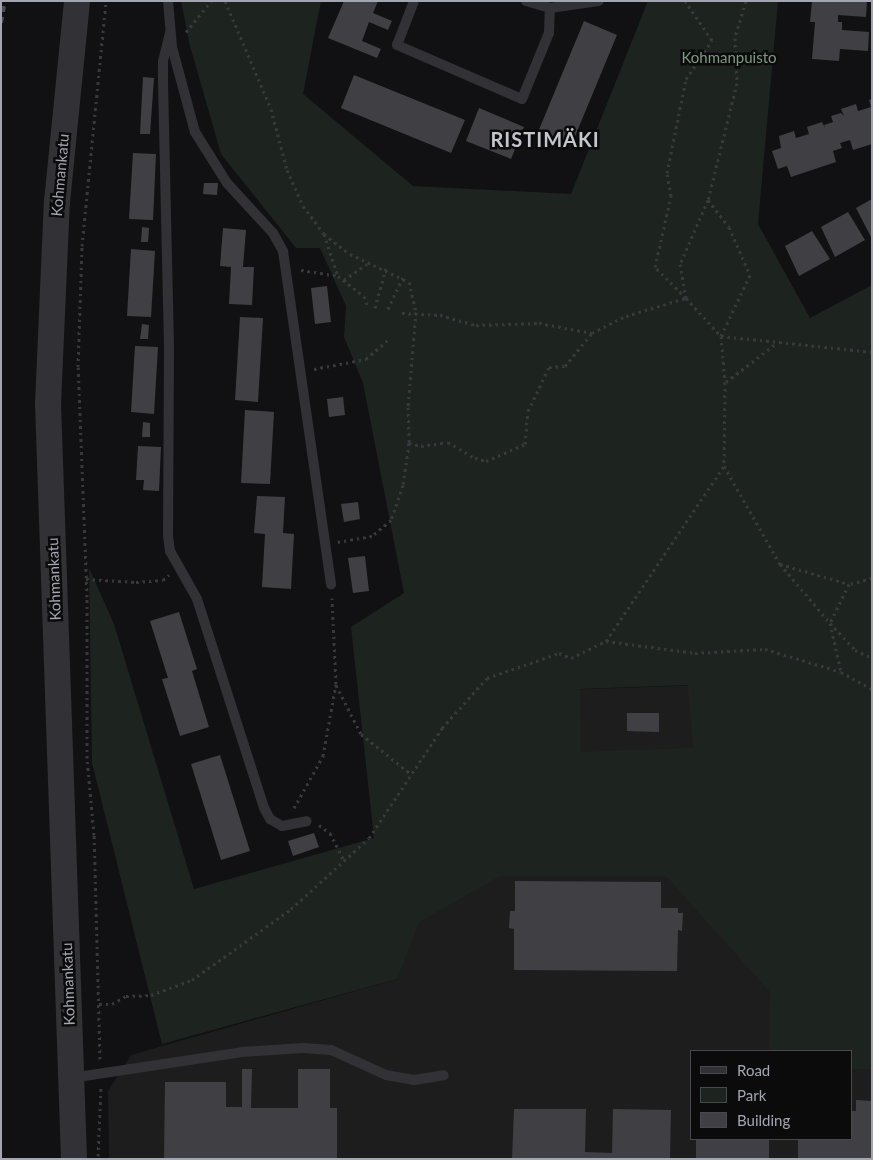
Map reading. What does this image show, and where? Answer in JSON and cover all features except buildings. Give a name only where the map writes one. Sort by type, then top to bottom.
[{"type":"street","name":"Kohmankatu","points":[[74,1159],[48,406],[57,202],[77,1]]},
{"type":"lane","points":[[168,1],[172,48],[195,132],[227,183],[280,243],[288,270],[331,585]]},
{"type":"lane","points":[[414,1],[396,44],[522,98],[549,33],[550,8]]},
{"type":"lane","points":[[526,1],[550,8],[599,1]]},
{"type":"lane","points":[[170,33],[163,61],[169,358],[168,535],[179,567],[197,599],[264,808],[270,819],[282,826],[307,821]]},
{"type":"lane","points":[[71,1078],[242,1052],[303,1048],[331,1050],[386,1075],[414,1080],[444,1075]]},
{"type":"path","points":[[98,1159],[101,1140],[101,1074],[94,835],[87,758],[86,579],[78,367],[82,255],[106,1]]},
{"type":"path","points":[[172,48],[211,1]]},
{"type":"path","points":[[225,1],[270,109],[299,197],[324,234],[338,276]]},
{"type":"path","points":[[685,1],[712,40],[686,79],[667,174],[671,196],[655,267],[721,336],[775,344],[872,352]]},
{"type":"path","points":[[686,298],[680,264],[708,200],[736,83],[735,38],[746,1]]},
{"type":"path","points":[[708,200],[729,227],[750,275],[721,336],[725,382],[724,466],[780,564],[855,650],[872,658]]},
{"type":"path","points":[[324,234],[367,264],[386,268],[409,282],[416,312],[408,407],[409,443],[404,485],[392,520],[372,536],[326,545]]},
{"type":"path","points":[[344,280],[367,264]]},
{"type":"path","points":[[375,308],[386,268]]},
{"type":"path","points":[[288,270],[311,269],[338,276],[364,296],[368,307]]},
{"type":"path","points":[[388,308],[403,278]]},
{"type":"path","points":[[409,443],[421,446],[448,442],[475,458],[486,461],[525,444],[528,411],[548,367],[565,366],[592,333],[626,316],[686,298]]},
{"type":"path","points":[[402,313],[416,312],[476,324],[539,323],[592,333]]},
{"type":"path","points":[[301,370],[366,359],[388,340]]},
{"type":"path","points":[[725,382],[775,344]]},
{"type":"path","points":[[99,1004],[112,1004],[126,996],[151,995],[192,980],[256,937],[369,838],[442,728],[486,678],[559,653],[571,658],[606,641],[724,466]]},
{"type":"path","points":[[780,564],[849,584],[872,578]]},
{"type":"path","points":[[86,579],[163,580],[179,567]]},
{"type":"path","points":[[842,672],[830,623],[849,584]]},
{"type":"path","points":[[296,803],[323,756],[336,684],[331,585]]},
{"type":"path","points":[[606,641],[695,653],[765,649],[842,672],[872,689]]},
{"type":"path","points":[[336,684],[361,734],[412,774]]},
{"type":"path","points":[[330,833],[344,861]]},
{"type":"shaded area","points":[[837,680],[872,700],[872,1159],[109,1159],[108,1091],[131,1055],[397,979],[478,693]]},
{"type":"green space","name":"Kohmanpuisto","points":[[181,1],[321,1],[303,94],[413,186],[571,194],[648,1],[778,1],[758,224],[810,318],[872,285],[872,1069],[853,1069],[853,1050],[769,1050],[770,992],[666,876],[500,876],[419,922],[397,979],[162,1044],[92,763],[89,568],[114,624],[194,889],[374,838],[351,627],[404,593],[363,383],[344,337],[346,306],[320,248],[296,248],[221,154],[190,46]],"holes":[[[688,685],[693,748],[581,752],[580,689]]]},
{"type":"railway","points":[[1,23],[5,1]]},
{"type":"district","name":"RISTIMÄKI","points":[[545,139]]}]
